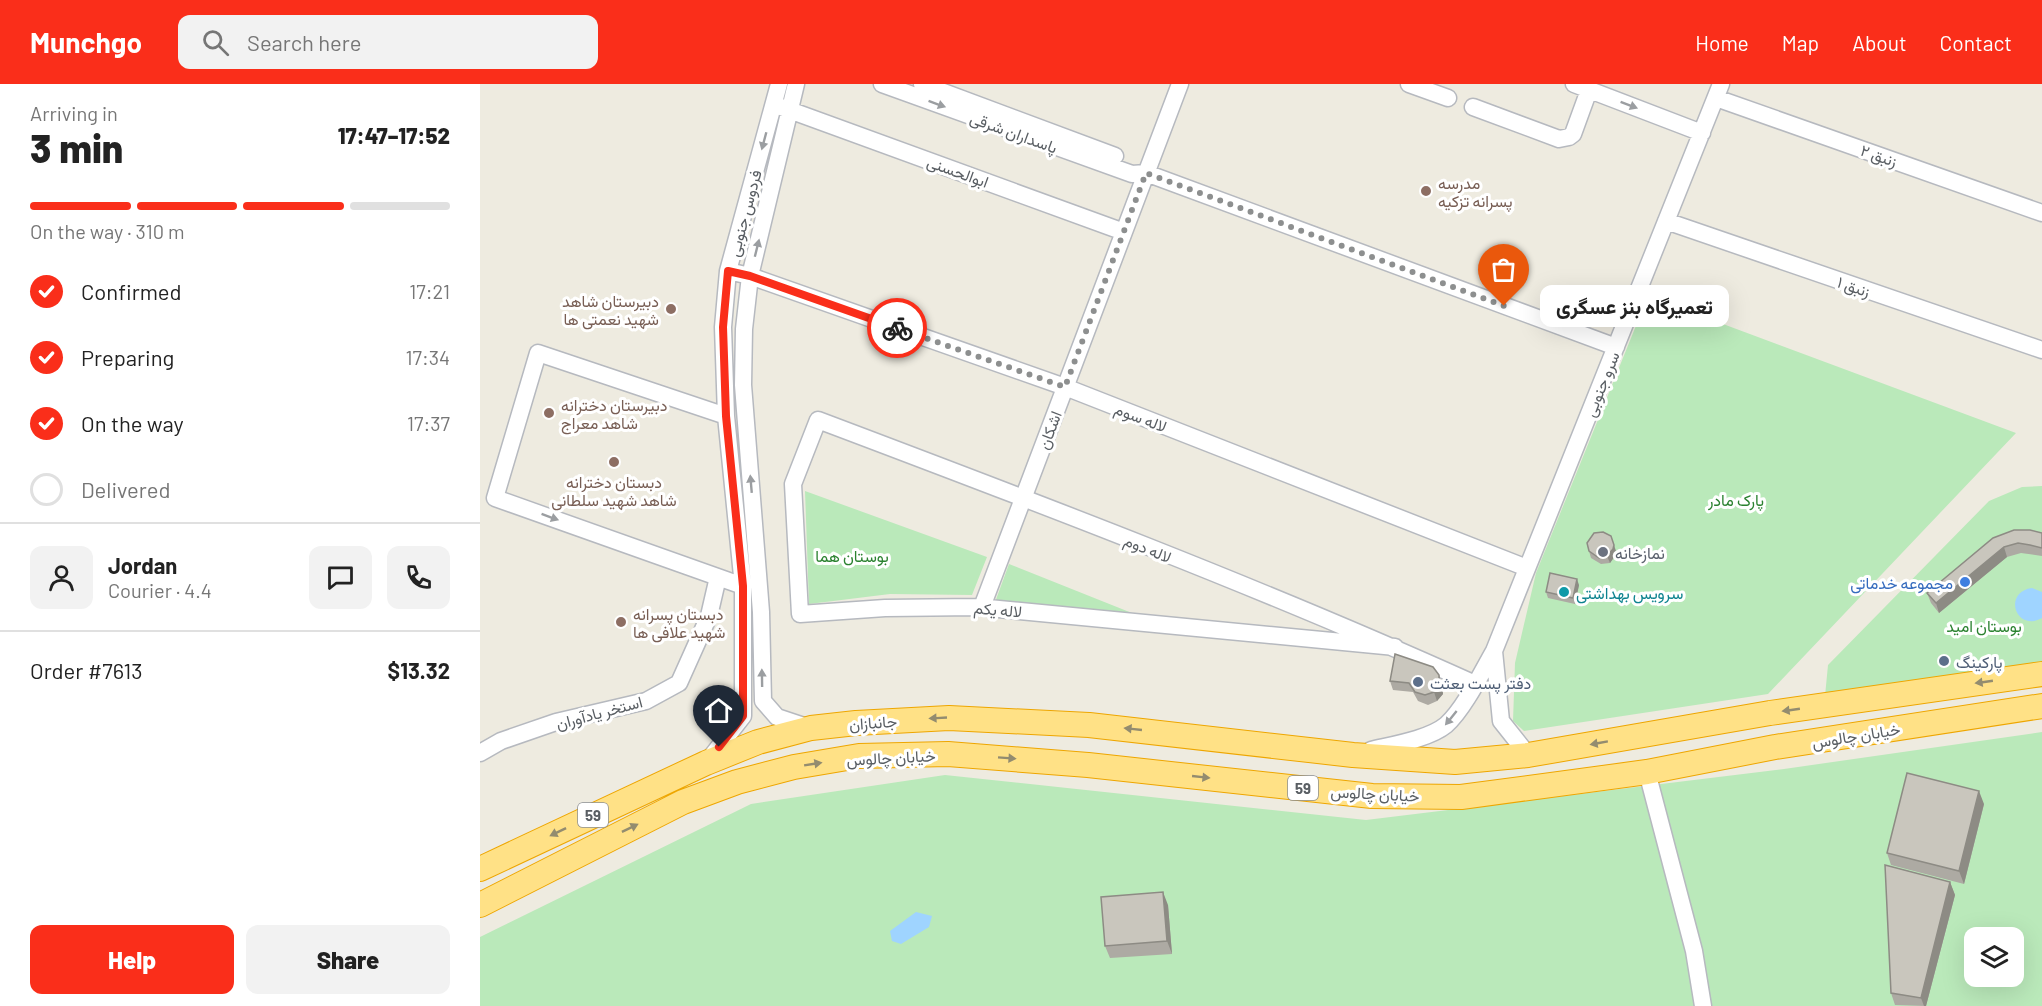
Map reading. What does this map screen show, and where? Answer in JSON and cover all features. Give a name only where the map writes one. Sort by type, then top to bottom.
[{"type":"highway","name":"خیابان چالوس","points":[[1295,748],[1353,755],[1455,762],[1528,755],[1770,713],[1874,689],[2042,674]]},
{"type":"highway","name":"خیابان چالوس","points":[[480,905],[683,802],[738,782],[794,767],[859,756],[948,754],[1088,765],[1372,796],[1461,797],[1647,772],[1775,747],[2042,706]]},
{"type":"highway","name":"جانبازان","points":[[480,869],[706,764],[758,742],[811,728],[949,718],[1089,725],[1295,748]]},
{"type":"highway","points":[[1088,765],[1089,725]]},
{"type":"street","name":"فردوس جنوبی","points":[[706,764],[743,716],[743,586],[726,416],[723,327],[728,271],[779,84]]},
{"type":"street","name":"فردوس جنوبی","points":[[796,84],[750,276],[744,328],[743,385],[761,612],[763,701],[777,717],[811,728]]},
{"type":"street","name":"پاسداران شرقی","points":[[882,84],[1132,174],[1146,173],[1616,347]]},
{"type":"street","name":"پاسداران شرقی","points":[[922,84],[1138,165],[1146,173]]},
{"type":"street","name":"اشکان","points":[[982,607],[1180,84]]},
{"type":"street","points":[[1409,84],[1448,98]]},
{"type":"street","points":[[1473,107],[1559,139],[1572,134],[1581,87],[1702,133]]},
{"type":"street","name":"سرو جنوبی","points":[[1353,755],[1418,739],[1445,726],[1475,684],[1494,651],[1718,91]]},
{"type":"street","name":"زنبق ۲","points":[[1718,91],[2042,213]]},
{"type":"street","name":"ابوالحسنی","points":[[774,105],[1124,232]]},
{"type":"street","name":"زنبق ۱","points":[[1666,221],[2042,350]]},
{"type":"street","name":"لاله سوم","points":[[728,271],[750,276],[1065,387],[1527,568]]},
{"type":"street","points":[[726,416],[538,353],[495,498],[743,586]]},
{"type":"street","name":"لاله دوم","points":[[818,420],[1024,498],[1395,647],[1475,684]]},
{"type":"street","name":"لاله یکم","points":[[818,420],[793,484],[800,614],[885,608],[982,607],[1395,647]]},
{"type":"street","name":"استخر یادآوران","points":[[480,753],[501,741],[556,722],[645,701],[679,683],[709,616],[718,577]]},
{"type":"street","points":[[1494,651],[1501,721],[1528,755]]},
{"type":"street","points":[[1647,772],[1694,951],[1703,1006]]},
{"type":"green space","name":"پارک مادر","points":[[1648,296],[2016,433],[1768,694],[1524,731],[1513,721],[1515,663],[1536,573]]},
{"type":"green space","name":"بوستان امید","points":[[2042,486],[2042,674],[1825,696],[1828,665],[1989,501],[2022,487]]},
{"type":"green space","name":"بوستان هما","points":[[805,491],[987,557],[972,595],[890,594],[809,604]]},
{"type":"green space","points":[[1009,564],[1162,625],[994,605]]},
{"type":"green space","points":[[2042,732],[2042,1006],[480,1006],[480,937],[751,804],[945,775],[1366,820],[1784,769]]},
{"type":"water","points":[[2032,588],[2042,592],[2042,618],[2033,621],[2025,620],[2020,616],[2015,603],[2017,596]]},
{"type":"water","points":[[916,912],[932,916],[929,927],[901,944],[892,941],[890,931]]},
{"type":"building","points":[[2014,530],[2042,533],[2042,548],[2018,543],[2004,547],[1936,603],[1927,593],[1993,538]]},
{"type":"building","name":"نمازخانه","points":[[1603,532],[1611,536],[1614,545],[1607,556],[1599,558],[1589,551],[1587,543],[1594,533]]},
{"type":"building","name":"سرویس بهداشتی","points":[[1550,573],[1577,579],[1573,598],[1546,592]]},
{"type":"building","name":"دفتر پست بعثت","points":[[1395,654],[1433,667],[1439,675],[1439,684],[1434,692],[1425,695],[1415,692],[1409,683],[1390,681]]},
{"type":"building","points":[[1907,773],[1979,791],[1959,871],[1887,853]]},
{"type":"building","points":[[1885,865],[1950,882],[1921,998],[1891,993]]},
{"type":"building","points":[[1163,892],[1167,941],[1105,946],[1101,897]]},
{"type":"way so far","points":[[897,328],[1065,387],[1146,173],[1504,306]]},
{"type":"place","name":"مدرسه پسرانه تزکیه","points":[[1426,191]]},
{"type":"place","name":"تعمیرگاه بنز عسگری","points":[[1504,306]]},
{"type":"place","name":"دبیرستان شاهد شهید نعمتی ها","points":[[671,309]]},
{"type":"place","name":"دبیرستان دخترانه شاهد معراج","points":[[549,413]]},
{"type":"place","name":"دبستان دخترانه شاهد شهید سلطانی","points":[[614,462]]},
{"type":"place","name":"نمازخانه","points":[[1603,552]]},
{"type":"place","name":"مجموعه خدماتی","points":[[1965,582]]},
{"type":"place","name":"سرویس بهداشتی","points":[[1564,592]]},
{"type":"place","name":"دبستان پسرانه شهید علافی ها","points":[[621,622]]},
{"type":"place","name":"پارکینگ","points":[[1944,661]]},
{"type":"place","name":"دفتر پست بعثت","points":[[1418,682]]},
{"type":"route","points":[[719,747],[743,716],[743,586],[726,416],[723,327],[728,271],[750,276],[897,328]]}]
